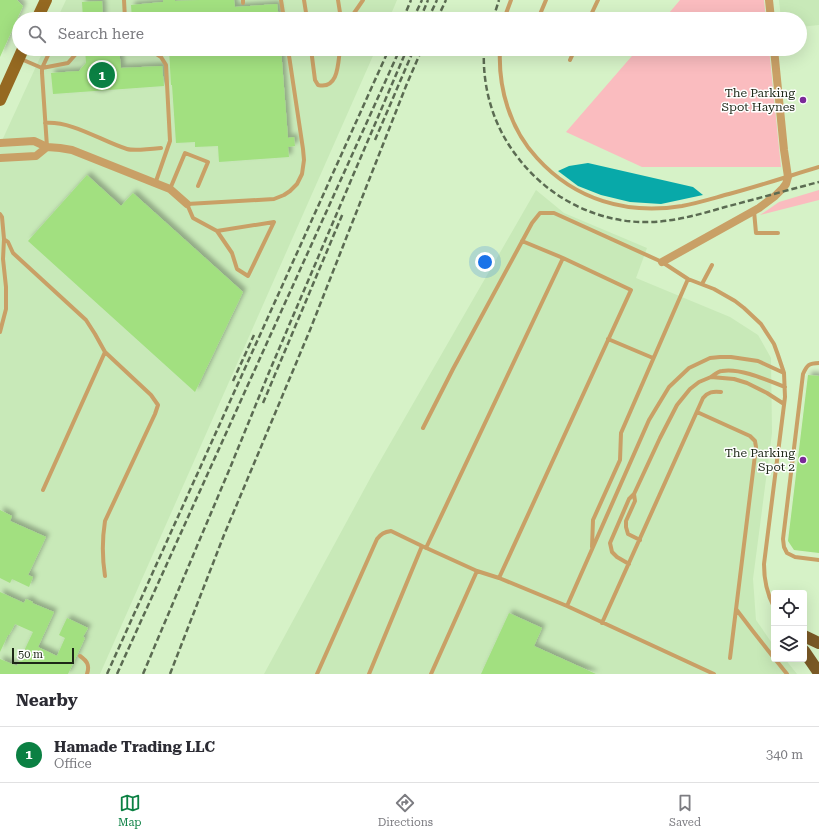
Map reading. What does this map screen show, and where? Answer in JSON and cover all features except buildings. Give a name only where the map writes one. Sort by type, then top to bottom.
[{"type":"highway","points":[[807,637],[819,643]]},
{"type":"highway","points":[[807,655],[819,673]]},
{"type":"main road","points":[[40,12],[46,0]]},
{"type":"main road","points":[[0,100],[20,56]]},
{"type":"street","points":[[769,0],[770,12]]},
{"type":"street","points":[[662,262],[765,204],[783,188],[788,180],[783,146],[775,56]]},
{"type":"street","points":[[0,143],[34,141],[47,147],[72,150],[170,189],[187,204]]},
{"type":"street","points":[[0,158],[36,156],[47,147]]},
{"type":"lane","points":[[124,0],[125,12]]},
{"type":"lane","points":[[281,0],[283,12]]},
{"type":"lane","points":[[304,0],[306,12]]},
{"type":"lane","points":[[338,0],[340,12]]},
{"type":"lane","points":[[355,12],[364,0]]},
{"type":"lane","points":[[507,12],[511,0]]},
{"type":"lane","points":[[541,12],[546,0]]},
{"type":"lane","points":[[592,12],[598,0]]},
{"type":"lane","points":[[24,56],[42,68],[68,63],[74,56]]},
{"type":"lane","points":[[47,147],[42,68],[48,56]]},
{"type":"lane","points":[[155,184],[170,141],[166,66],[159,56]]},
{"type":"lane","points":[[217,230],[274,222],[248,276],[237,269],[232,253],[217,230],[193,218],[187,204],[274,199],[290,191],[297,184],[302,174],[304,165],[303,149],[289,56]]},
{"type":"lane","points":[[312,56],[315,80],[318,85],[322,86],[330,84],[336,77],[339,56]]},
{"type":"lane","points":[[500,56],[500,71],[505,98],[511,116],[530,151],[550,172],[567,185],[603,202],[627,207],[643,208],[667,208],[692,204],[767,184],[819,167]]},
{"type":"lane","points":[[570,60],[572,56]]},
{"type":"lane","points":[[45,123],[51,122],[70,126],[129,150],[160,148]]},
{"type":"lane","points":[[170,189],[185,153],[208,162],[198,186]]},
{"type":"lane","points":[[754,211],[756,233],[778,233]]},
{"type":"lane","points":[[423,428],[522,241],[532,223],[540,213],[554,213],[662,262],[688,279],[714,289],[735,300],[753,316],[761,324],[774,344],[784,373],[784,404],[764,564],[766,583],[771,600]]},
{"type":"lane","points":[[0,214],[2,217],[4,239],[3,259],[6,287],[6,309],[0,332]]},
{"type":"lane","points":[[4,239],[8,242],[13,254],[86,320],[105,352],[152,395],[158,405],[105,522],[102,536],[105,576]]},
{"type":"lane","points":[[499,578],[631,290],[563,258],[522,241]]},
{"type":"lane","points":[[369,674],[424,547],[563,258]]},
{"type":"lane","points":[[702,284],[712,265]]},
{"type":"lane","points":[[592,549],[593,520],[620,460],[621,432],[688,279]]},
{"type":"lane","points":[[608,339],[653,358]]},
{"type":"lane","points":[[43,490],[105,352]]},
{"type":"lane","points":[[567,606],[649,420],[669,387],[689,368],[710,358],[730,357],[758,361],[784,373]]},
{"type":"lane","points":[[819,363],[813,363],[807,366],[803,374],[783,539],[787,554],[819,560]]},
{"type":"lane","points":[[629,564],[617,557],[612,552],[610,543],[629,499],[634,494],[660,438],[678,405],[690,389],[699,382],[711,378],[720,371],[744,372],[785,387]]},
{"type":"lane","points":[[711,378],[740,380],[784,404]]},
{"type":"lane","points":[[602,623],[703,398],[706,394],[714,391],[722,392]]},
{"type":"lane","points":[[697,412],[750,436],[755,441],[756,447],[730,658]]},
{"type":"lane","points":[[634,494],[635,501],[626,522],[626,527],[628,534],[640,540]]},
{"type":"lane","points":[[317,674],[377,539],[382,534],[391,531],[477,571],[499,578],[567,606],[714,674]]},
{"type":"lane","points":[[431,674],[477,571]]},
{"type":"lane","points":[[736,608],[745,622],[771,654]]},
{"type":"lane","points":[[80,656],[85,660],[89,668],[87,674]]},
{"type":"lane","points":[[777,662],[787,674]]},
{"type":"shaded area","points":[[66,0],[397,0],[392,12],[60,12]]},
{"type":"shaded area","points":[[680,0],[764,0],[765,12],[670,12]]},
{"type":"shaded area","points":[[779,0],[819,0],[819,25],[807,26],[807,12],[780,12]]},
{"type":"shaded area","points":[[41,56],[373,56],[100,674],[0,674],[0,145]]},
{"type":"shaded area","points":[[632,56],[770,56],[781,167],[642,167],[566,132]]},
{"type":"shaded area","points":[[536,190],[564,213],[647,248],[636,278],[730,317],[758,335],[771,358],[772,433],[753,579],[756,620],[771,642],[771,662],[787,662],[797,674],[264,674],[372,475]]},
{"type":"shaded area","points":[[819,190],[819,200],[760,215],[779,202]]},
{"type":"water","points":[[588,163],[693,187],[703,195],[661,204],[630,202],[601,195],[578,186],[558,171],[569,166]]},
{"type":"railway","points":[[406,12],[411,0]]},
{"type":"railway","points":[[416,12],[422,0]]},
{"type":"railway","points":[[423,12],[428,0]]},
{"type":"railway","points":[[431,12],[437,0]]},
{"type":"railway","points":[[440,12],[446,0]]},
{"type":"railway","points":[[495,12],[499,0]]},
{"type":"railway","points":[[107,674],[386,56]]},
{"type":"railway","points":[[117,674],[397,56]]},
{"type":"railway","points":[[143,674],[270,370],[404,56]]},
{"type":"railway","points":[[375,140],[411,56]]},
{"type":"railway","points":[[170,674],[224,535],[310,330],[419,56]]},
{"type":"railway","points":[[484,56],[485,79],[491,107],[496,121],[510,147],[531,173],[546,186],[561,197],[595,213],[613,219],[632,222],[680,219],[819,182]]},
{"type":"railway","points":[[263,403],[343,213]]},
{"type":"railway","points":[[233,381],[254,335]]},
{"type":"place","name":"Hamade Trading LLC","points":[[102,75]]},
{"type":"place","name":"The Parking Spot Haynes","points":[[803,100]]},
{"type":"place","name":"The Parking Spot 2","points":[[803,460]]}]
